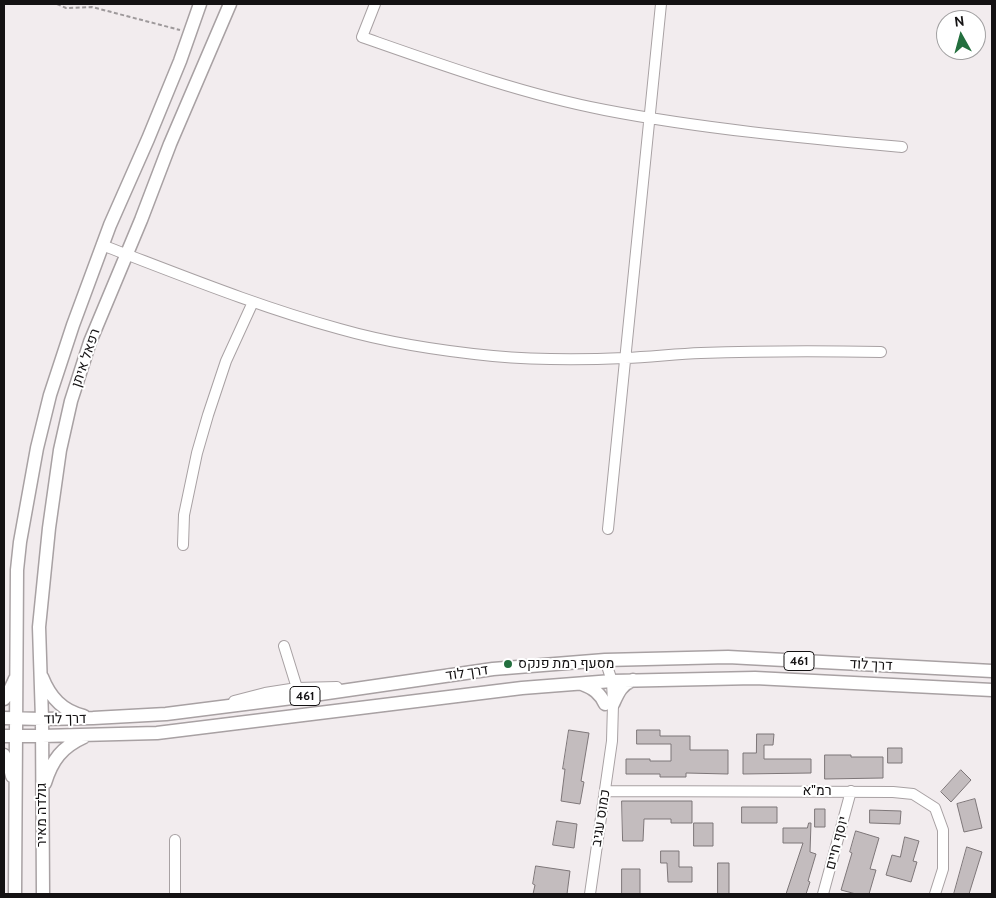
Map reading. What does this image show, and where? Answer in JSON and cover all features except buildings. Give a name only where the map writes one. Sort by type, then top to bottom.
[{"type":"main road","name":"רפאל איתן","points":[[10,718],[16,674],[17,570],[20,542],[37,448],[50,396],[73,324],[110,224],[148,139],[200,4]]},
{"type":"main road","name":"רפאל איתן","points":[[42,736],[39,626],[49,528],[60,450],[71,401],[90,342],[127,255],[170,144],[230,4]]},
{"type":"main road","name":"דרך לוד","points":[[10,718],[93,718],[166,714],[493,669],[605,660],[728,657],[992,671]]},
{"type":"main road","points":[[40,672],[53,697],[61,705],[73,713],[93,718]]},
{"type":"main road","points":[[4,699],[13,684],[16,674]]},
{"type":"main road","name":"דרך לוד","points":[[10,736],[88,736],[157,733],[512,689],[607,681],[756,678],[992,690]]},
{"type":"main road","points":[[579,684],[594,690],[609,704],[626,683],[634,680]]},
{"type":"main road","name":"גולדה מאיר","points":[[10,718],[15,788],[15,894]]},
{"type":"main road","name":"גולדה מאיר","points":[[42,736],[43,894]]},
{"type":"main road","points":[[42,792],[48,774],[63,749],[88,736]]},
{"type":"main road","points":[[4,755],[10,768],[15,788]]},
{"type":"street","points":[[375,4],[362,38],[509,87],[604,110],[650,118],[745,132],[902,147]]},
{"type":"street","points":[[608,529],[661,4]]},
{"type":"street","points":[[102,246],[253,302],[342,330],[427,348],[492,356],[555,359],[625,358],[699,353],[801,350],[881,352]]},
{"type":"street","points":[[182,545],[184,515],[197,453],[208,415],[226,361],[253,302]]},
{"type":"street","points":[[284,646],[297,688]]},
{"type":"street","name":"כמוס עגיב","points":[[590,894],[612,741],[605,660]]},
{"type":"street","points":[[217,707],[265,693],[297,688],[332,687],[358,689]]},
{"type":"street","name":"רמ\"א","points":[[606,791],[850,791],[913,794],[935,808],[943,830],[943,868],[935,894]]},
{"type":"street","name":"יוסף חיים","points":[[823,894],[850,791]]},
{"type":"street","points":[[175,840],[175,894]]},
{"type":"path","points":[[57,4],[66,8],[92,7],[190,33]]},
{"type":"place","name":"מסעף רמת פנקס","points":[[508,664]]}]
